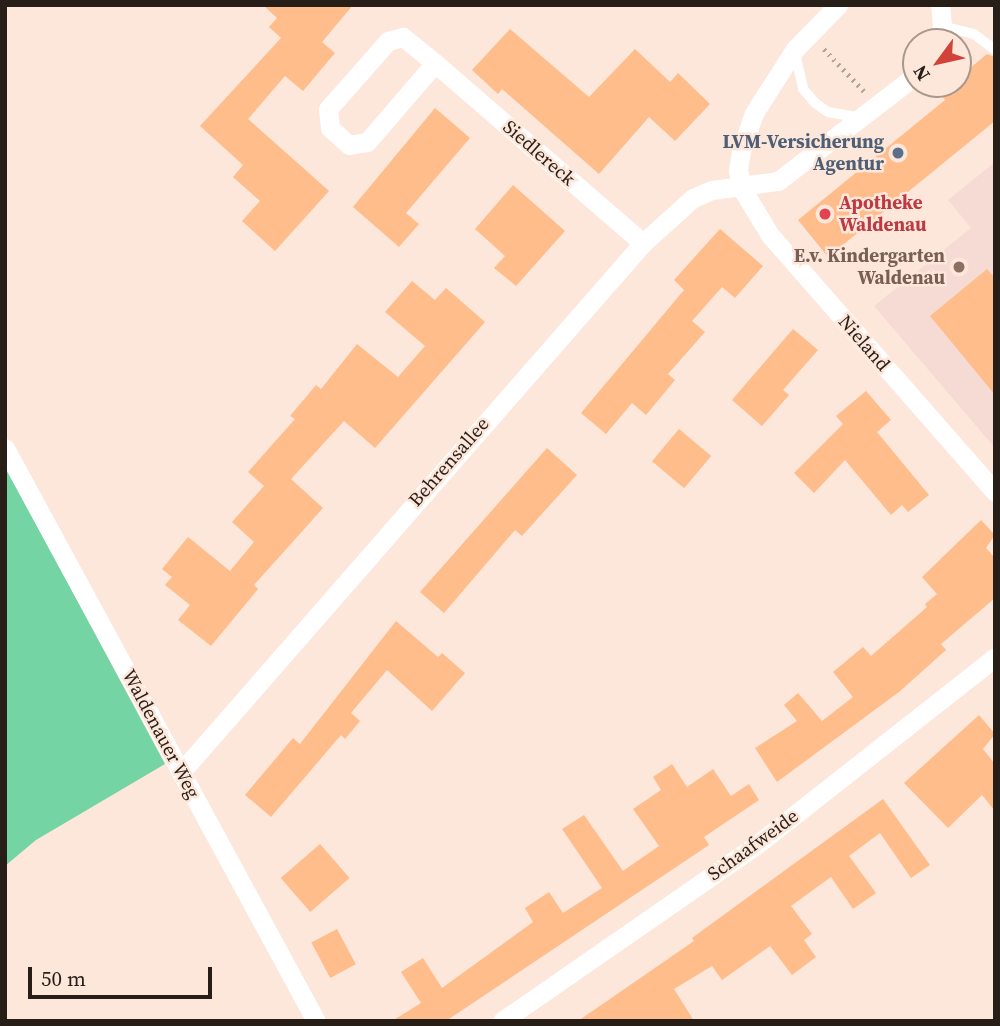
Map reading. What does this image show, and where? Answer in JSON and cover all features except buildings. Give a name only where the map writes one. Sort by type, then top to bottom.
[{"type":"street","points":[[742,189],[738,171],[741,151],[754,113],[795,49],[838,5]]},
{"type":"street","points":[[940,5],[940,28]]},
{"type":"street","name":"Siedlereck","points":[[435,63],[367,142],[349,145],[330,128],[328,109],[388,41],[403,37],[435,63],[643,243]]},
{"type":"street","name":"Behrensallee","points":[[181,772],[643,243],[693,198],[712,190],[742,189],[778,181],[902,87]]},
{"type":"street","name":"Nieland","points":[[742,189],[770,235],[995,492]]},
{"type":"street","name":"Waldenauer Weg","points":[[5,448],[316,1021]]},
{"type":"street","name":"Schaafweide","points":[[502,1021],[755,846],[995,657]]},
{"type":"lane","points":[[972,34],[995,50]]},
{"type":"lane","points":[[795,49],[803,89],[815,103],[828,112],[872,112]]},
{"type":"path","points":[[809,33],[872,112]]},
{"type":"shaded area","name":"E.v. Kindergarten Waldenau","points":[[995,162],[995,448],[874,306],[971,228],[948,200]]},
{"type":"green space","points":[[5,466],[165,764],[36,840],[5,866]]},
{"type":"place","name":"LVM-Versicherung Agentur","points":[[898,153]]},
{"type":"place","name":"Apotheke Waldenau","points":[[825,214]]},
{"type":"place","name":"E.v. Kindergarten Waldenau","points":[[959,267]]}]
